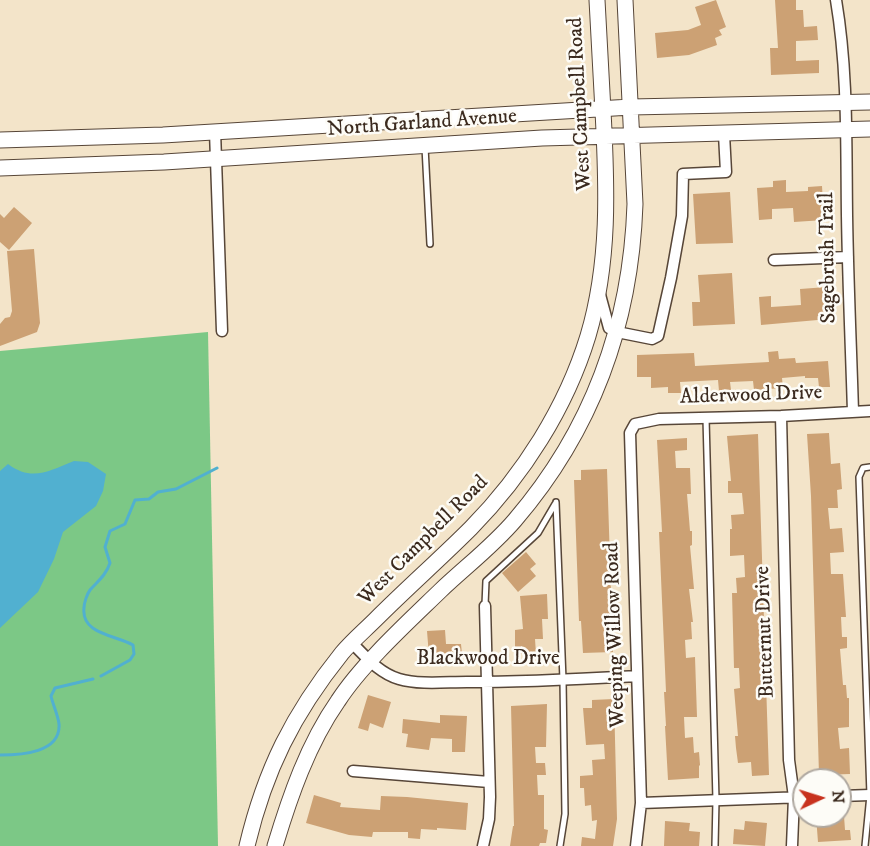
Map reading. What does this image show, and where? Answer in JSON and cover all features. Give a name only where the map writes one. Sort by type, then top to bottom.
[{"type":"main road","name":"West Campbell Road","points":[[247,846],[256,807],[278,751],[306,701],[352,643],[483,515],[514,479],[564,397],[587,337],[599,291],[604,254],[606,209],[597,0]]},
{"type":"main road","points":[[275,846],[290,796],[313,745],[338,700],[370,662],[439,592],[514,522],[548,479],[578,430],[600,381],[617,332],[628,277],[634,229],[635,204],[625,0]]},
{"type":"main road","name":"North Garland Avenue","points":[[0,140],[215,131],[631,107],[870,102]]},
{"type":"main road","name":"North Garland Avenue","points":[[0,168],[216,158],[542,138],[870,129]]},
{"type":"main road","points":[[483,515],[501,534]]},
{"type":"street","name":"Sagebrush Trail","points":[[836,0],[843,41],[846,103],[853,412]]},
{"type":"street","points":[[215,131],[222,331]]},
{"type":"street","points":[[599,291],[609,328],[617,332],[652,339],[658,336],[682,216],[683,174],[726,172],[724,134]]},
{"type":"street","points":[[774,260],[848,257]]},
{"type":"street","name":"Alderwood Drive","points":[[635,424],[659,419],[870,411]]},
{"type":"street","name":"Butternut Drive","points":[[781,416],[789,760],[792,771]]},
{"type":"street","name":"Weeping Willow Road","points":[[635,424],[630,433],[629,444],[641,803],[636,846]]},
{"type":"street","points":[[483,846],[489,819],[485,606]]},
{"type":"street","name":"Blackwood Drive","points":[[352,643],[370,662],[384,672],[398,679],[418,682],[563,680],[637,676]]},
{"type":"street","points":[[353,771],[489,782]]},
{"type":"street","points":[[852,796],[870,795]]},
{"type":"street","points":[[641,803],[792,797]]},
{"type":"street","name":"Butternut Drive","points":[[792,846],[795,828]]},
{"type":"lane","points":[[425,145],[430,244]]},
{"type":"lane","points":[[706,418],[716,800],[715,846]]},
{"type":"lane","points":[[865,846],[870,795],[859,477],[863,468],[870,467]]},
{"type":"lane","points":[[485,606],[486,581],[538,533],[555,502],[563,680],[565,814],[560,846]]},
{"type":"green space","points":[[208,332],[218,846],[0,846],[0,351]]},
{"type":"water","points":[[74,461],[88,462],[106,474],[103,491],[96,506],[63,532],[54,559],[38,592],[0,628],[0,471],[8,464],[25,473],[41,473]]},
{"type":"building","points":[[716,0],[726,27],[719,30],[722,35],[715,38],[717,45],[689,55],[657,58],[655,33],[688,30],[701,25],[695,7]]},
{"type":"building","points":[[775,0],[796,0],[796,10],[803,10],[804,27],[817,26],[818,40],[796,41],[796,61],[819,60],[819,73],[771,75],[770,48],[778,48]]},
{"type":"building","points":[[786,180],[786,192],[808,191],[808,187],[822,186],[824,220],[794,222],[793,208],[772,209],[772,219],[759,220],[757,188],[773,187],[773,181]]},
{"type":"building","points":[[730,192],[733,243],[696,244],[693,194]]},
{"type":"building","points":[[14,207],[32,223],[9,250],[0,242],[0,214],[4,218]]},
{"type":"building","points":[[34,249],[40,323],[37,332],[0,346],[0,324],[5,318],[10,317],[12,311],[7,251]]},
{"type":"building","points":[[732,273],[735,324],[693,326],[692,302],[700,302],[698,275]]},
{"type":"building","points":[[827,287],[829,319],[761,325],[759,297],[771,296],[771,307],[801,305],[800,289]]},
{"type":"building","points":[[778,351],[779,359],[795,358],[796,363],[828,361],[830,387],[819,387],[818,378],[805,378],[805,376],[782,378],[783,388],[754,390],[753,381],[730,382],[731,390],[719,391],[718,380],[680,382],[681,393],[668,393],[668,387],[651,388],[651,377],[637,377],[637,355],[694,353],[695,366],[769,362],[768,352]]},
{"type":"building","points":[[829,433],[831,464],[840,463],[842,489],[837,490],[838,508],[828,508],[830,529],[842,528],[844,552],[830,553],[831,574],[843,574],[846,617],[841,617],[842,637],[847,637],[847,648],[840,649],[843,685],[846,685],[847,698],[849,698],[849,727],[838,728],[840,749],[849,748],[850,768],[819,768],[811,496],[807,434]]},
{"type":"building","points":[[758,434],[769,775],[752,776],[751,762],[738,763],[735,736],[738,736],[734,689],[740,688],[739,668],[734,668],[732,593],[737,593],[736,578],[745,577],[744,555],[730,556],[730,529],[732,529],[731,515],[744,514],[742,493],[728,493],[728,481],[731,481],[727,436]]},
{"type":"building","points":[[687,438],[687,450],[675,451],[676,468],[690,468],[691,494],[687,494],[690,531],[692,531],[692,545],[690,546],[694,589],[689,589],[693,622],[691,622],[692,639],[685,640],[686,658],[695,657],[697,717],[684,717],[685,738],[693,737],[694,753],[699,752],[700,765],[699,778],[668,780],[659,532],[662,532],[657,440]]},
{"type":"building","points":[[607,469],[613,652],[583,653],[581,621],[579,621],[574,480],[581,480],[581,470]]},
{"type":"building","points":[[526,552],[536,564],[530,569],[536,576],[518,592],[502,573]]},
{"type":"building","points":[[547,594],[548,619],[542,619],[543,639],[535,639],[536,654],[515,654],[515,630],[523,629],[520,596]]},
{"type":"building","points":[[445,630],[446,644],[461,644],[462,654],[429,656],[427,631]]},
{"type":"building","points":[[368,695],[391,702],[383,728],[370,723],[368,731],[358,728]]},
{"type":"building","points":[[614,699],[617,819],[613,846],[581,846],[582,837],[595,839],[597,820],[592,821],[591,805],[585,806],[584,788],[580,788],[580,776],[593,775],[592,760],[605,759],[604,744],[586,745],[583,708],[592,708],[592,700]]},
{"type":"building","points":[[547,704],[546,747],[535,747],[536,763],[545,763],[546,775],[537,775],[538,795],[544,795],[544,829],[548,830],[546,843],[540,843],[539,846],[510,846],[514,826],[511,706]]},
{"type":"building","points":[[440,715],[467,716],[465,752],[452,752],[452,739],[431,738],[429,750],[406,747],[408,734],[402,733],[403,719],[440,723]]},
{"type":"building","points":[[314,795],[341,803],[340,807],[380,810],[381,796],[468,803],[466,830],[421,829],[420,839],[408,838],[408,832],[373,832],[372,837],[349,835],[306,823]]},
{"type":"building","points":[[665,821],[690,823],[689,831],[700,832],[699,846],[664,846]]},
{"type":"building","points":[[745,821],[767,823],[765,846],[733,844],[734,829],[744,830]]},
{"type":"building","points":[[817,828],[850,830],[851,840],[818,842]]},
{"type":"waterway","points":[[101,676],[130,660],[134,654],[133,645],[93,628],[85,617],[84,606],[88,594],[110,563],[105,547],[110,531],[125,524],[135,500],[149,499],[158,492],[176,489],[217,468]]},
{"type":"waterway","points":[[0,755],[28,753],[47,747],[58,734],[58,717],[51,696],[55,688],[93,679]]}]
